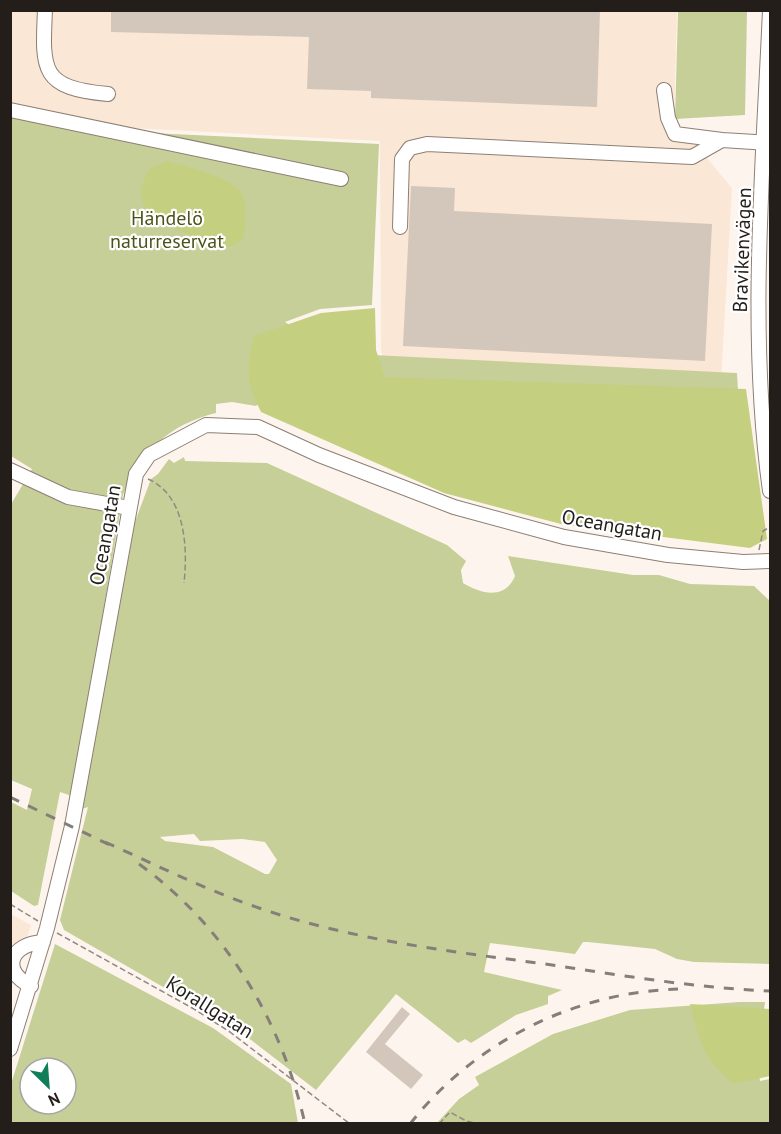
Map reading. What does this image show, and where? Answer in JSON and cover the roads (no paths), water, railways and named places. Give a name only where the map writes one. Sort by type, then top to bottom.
[{"type":"street","points":[[45,10],[43,56],[55,79],[81,92],[108,94]]},
{"type":"street","name":"Bravikenvägen","points":[[770,10],[768,143],[759,282],[760,380],[771,491]]},
{"type":"street","points":[[664,90],[668,118],[675,134],[768,143]]},
{"type":"street","points":[[10,110],[341,179]]},
{"type":"street","points":[[400,227],[402,159],[410,148],[427,144],[494,146],[692,157],[722,140]]},
{"type":"street","name":"Oceangatan","points":[[10,1049],[13,1033],[31,986],[74,818],[136,474],[149,455],[206,424],[258,427],[319,455],[454,507],[564,537],[668,555],[764,562]]},
{"type":"street","points":[[10,470],[68,497],[129,508]]},
{"type":"street","points":[[31,986],[18,981],[12,974],[11,960],[17,949],[26,944],[43,942]]},
{"type":"railway","points":[[10,797],[112,846]]},
{"type":"railway","points":[[105,842],[239,901],[329,928],[436,949],[629,977],[770,991]]},
{"type":"railway","points":[[139,864],[198,916],[246,979],[281,1049],[295,1086],[305,1124]]},
{"type":"railway","points":[[410,1124],[464,1069],[496,1046],[529,1027],[565,1011],[602,1000],[640,992],[678,989]]},
{"type":"park label","name":"Händelö naturreservat","points":[[167,230]]}]
